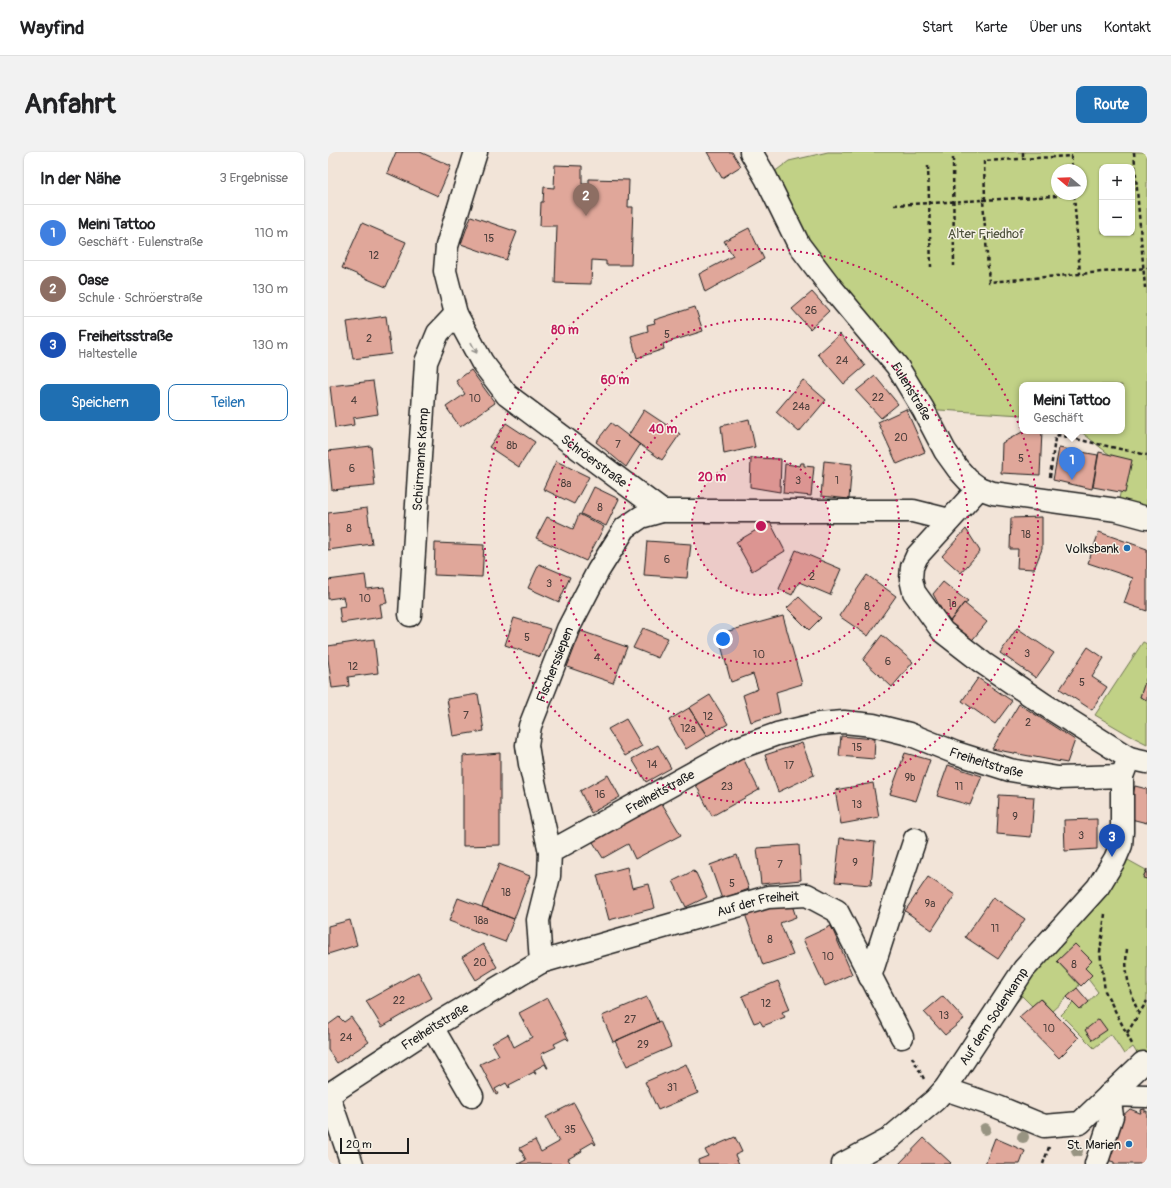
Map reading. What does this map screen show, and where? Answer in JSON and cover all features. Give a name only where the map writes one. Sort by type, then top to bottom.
[{"type":"street","name":"Schröerstraße","points":[[476,152],[447,246],[445,271],[456,314],[482,362],[508,395],[662,511]]},
{"type":"street","name":"Eulenstraße","points":[[751,152],[766,178],[799,245],[830,286],[897,366],[923,409],[945,451],[968,480],[979,488],[993,492],[1117,510],[1147,518]]},
{"type":"street","name":"Schürmanns Kamp","points":[[410,614],[426,362],[438,333],[456,314]]},
{"type":"street","points":[[979,488],[917,556],[912,567],[911,579],[914,592],[943,632],[983,663],[1133,766]]},
{"type":"street","points":[[662,511],[913,511],[949,520]]},
{"type":"street","name":"Fischerssiepen","points":[[550,852],[530,764],[527,745],[530,726],[568,629],[598,571],[625,528],[641,517],[662,511]]},
{"type":"street","name":"Freiheitstraße","points":[[550,852],[738,748],[776,734],[819,724],[844,722],[873,725],[909,734],[1010,770],[1058,778],[1133,766]]},
{"type":"street","name":"Auf dem Sodenkamp","points":[[843,1164],[888,1140],[940,1095],[1024,970],[1098,887],[1115,859],[1121,845],[1133,766]]},
{"type":"street","points":[[870,977],[915,838]]},
{"type":"street","points":[[540,962],[538,920],[549,876],[550,852]]},
{"type":"street","name":"Auf der Freiheit","points":[[540,962],[768,897],[807,895],[837,911],[902,1037]]},
{"type":"street","name":"Freiheitstraße","points":[[328,1094],[432,1027],[540,962]]},
{"type":"street","points":[[432,1027],[472,1096]]},
{"type":"street","points":[[940,1095],[998,1107],[1044,1126],[1080,1123],[1142,1063]]},
{"type":"street","points":[[328,1094],[352,1164]]},
{"type":"street","points":[[1109,1095],[1147,1096]]},
{"type":"street","points":[[1096,1164],[1112,1116],[1109,1095]]},
{"type":"path","points":[[1023,152],[1023,159]]},
{"type":"path","points":[[1071,152],[1072,164]]},
{"type":"path","points":[[1134,152],[1145,288]]},
{"type":"path","points":[[1072,156],[984,160],[984,200],[989,282],[1147,268]]},
{"type":"path","points":[[953,158],[954,266]]},
{"type":"path","points":[[928,166],[931,267]]},
{"type":"path","points":[[894,205],[1051,196]]},
{"type":"path","points":[[1074,200],[1080,274]]},
{"type":"path","points":[[1048,500],[1055,438],[1058,435],[1147,455]]},
{"type":"path","points":[[1098,887],[1105,914],[1100,952],[1105,991],[1142,1063]]},
{"type":"path","points":[[1127,949],[1125,962],[1128,986],[1138,1014]]},
{"type":"path","points":[[1126,1034],[1147,1001]]},
{"type":"path","points":[[902,1037],[940,1095]]},
{"type":"green space","name":"Alter Friedhof","points":[[828,152],[1147,152],[1147,518],[1117,510],[1125,467],[1084,434],[1125,434],[1125,382],[1019,382],[1019,415],[923,409],[830,286],[766,178],[789,161]]},
{"type":"green space","points":[[1143,642],[1147,644],[1147,676],[1140,697],[1147,700],[1147,744],[1095,715]]},
{"type":"green space","points":[[1117,854],[1146,870],[1143,877],[1147,879],[1147,1066],[1143,1063],[1133,1047],[1124,1054],[1111,1034],[1094,1048],[1061,1015],[1073,1003],[1081,1010],[1098,992],[1088,979],[1092,975],[1085,968],[1092,961],[1075,944],[1057,961],[1079,985],[1077,988],[1052,1011],[1041,999],[1032,1006],[1022,996],[1010,1010],[1024,969]]},
{"type":"building","points":[[396,152],[420,152],[451,166],[438,196],[387,173]]},
{"type":"building","points":[[707,152],[732,152],[741,166],[722,178]]},
{"type":"building","points":[[555,165],[582,166],[582,184],[589,185],[589,179],[629,180],[628,207],[633,207],[631,265],[606,265],[606,261],[592,260],[591,284],[555,283],[557,226],[540,226],[541,202],[543,202],[544,187],[554,188]]},
{"type":"building","points":[[471,216],[517,232],[506,260],[461,244]]},
{"type":"building","points":[[362,223],[406,242],[386,287],[342,268]]},
{"type":"building","points":[[749,228],[764,259],[705,292],[699,274],[733,256],[724,241]]},
{"type":"building","points":[[812,292],[829,311],[810,329],[792,309]]},
{"type":"building","points":[[695,307],[703,331],[663,344],[664,349],[637,358],[631,336],[648,331],[647,325],[655,323],[654,320]]},
{"type":"building","points":[[386,316],[391,354],[353,359],[347,322]]},
{"type":"building","points":[[840,334],[865,366],[844,384],[818,354]]},
{"type":"building","points":[[471,370],[495,403],[460,427],[446,407],[465,394],[456,381]]},
{"type":"building","points":[[875,376],[898,404],[881,418],[856,391]]},
{"type":"building","points":[[803,380],[826,400],[799,432],[776,412]]},
{"type":"building","points":[[373,381],[378,414],[353,418],[354,425],[335,428],[330,386]]},
{"type":"building","points":[[906,409],[925,452],[897,464],[878,422]]},
{"type":"building","points":[[644,410],[680,434],[662,460],[628,436]]},
{"type":"building","points":[[749,419],[755,447],[724,454],[721,426]]},
{"type":"building","points":[[506,423],[535,442],[519,467],[489,447]]},
{"type":"building","points":[[611,423],[640,445],[626,467],[596,442]]},
{"type":"building","points":[[1019,434],[1042,434],[1040,475],[1001,473],[1002,443]]},
{"type":"building","points":[[371,446],[375,486],[332,490],[328,451]]},
{"type":"building","points":[[1059,448],[1098,455],[1092,489],[1053,480]]},
{"type":"building","points":[[1099,452],[1132,460],[1125,493],[1093,487]]},
{"type":"building","points":[[751,458],[781,459],[780,492],[750,487]]},
{"type":"building","points":[[556,461],[589,477],[574,504],[543,489]]},
{"type":"building","points":[[824,461],[852,464],[849,499],[821,496]]},
{"type":"building","points":[[801,463],[804,463],[804,466],[814,467],[811,496],[783,493],[785,464],[800,466]]},
{"type":"building","points":[[594,487],[619,499],[606,526],[581,514]]},
{"type":"building","points":[[367,508],[372,544],[328,550],[328,513]]},
{"type":"building","points":[[579,514],[604,527],[586,561],[536,538],[547,517],[573,529]]},
{"type":"building","points":[[1042,517],[1042,549],[1034,569],[1017,568],[1018,549],[1010,549],[1011,518]]},
{"type":"building","points":[[770,522],[785,551],[752,571],[736,542]]},
{"type":"building","points":[[966,529],[980,551],[961,573],[942,556]]},
{"type":"building","points":[[1099,532],[1147,549],[1147,611],[1124,603],[1133,578],[1088,563]]},
{"type":"building","points":[[647,541],[691,544],[687,578],[644,575]]},
{"type":"building","points":[[435,543],[484,545],[482,577],[434,575]]},
{"type":"building","points":[[796,550],[841,569],[830,595],[799,582],[792,595],[779,589]]},
{"type":"building","points":[[539,564],[570,577],[559,602],[528,588]]},
{"type":"building","points":[[365,575],[367,589],[384,587],[387,603],[380,604],[382,617],[341,623],[339,607],[345,606],[343,597],[328,599],[328,580]]},
{"type":"building","points":[[867,575],[896,596],[868,636],[839,616]]},
{"type":"building","points":[[943,582],[968,602],[965,604],[964,603],[949,623],[933,594]]},
{"type":"building","points":[[799,597],[821,618],[809,630],[787,608]]},
{"type":"building","points":[[964,603],[987,622],[969,644],[946,626]]},
{"type":"building","points":[[783,616],[802,684],[776,692],[780,713],[751,722],[743,695],[758,689],[753,674],[731,682],[718,634]]},
{"type":"building","points":[[514,618],[550,629],[540,657],[505,645]]},
{"type":"building","points":[[643,628],[668,638],[658,658],[633,648]]},
{"type":"building","points":[[1017,628],[1054,653],[1036,678],[1000,653]]},
{"type":"building","points":[[581,631],[627,647],[613,683],[567,667]]},
{"type":"building","points":[[882,635],[913,662],[892,687],[863,660]]},
{"type":"building","points":[[374,639],[378,673],[348,677],[349,686],[332,688],[328,659],[328,646]]},
{"type":"building","points":[[1088,647],[1104,658],[1092,677],[1107,687],[1092,710],[1060,689]]},
{"type":"building","points":[[1147,676],[1147,700],[1140,697]]},
{"type":"building","points":[[978,678],[1012,701],[995,724],[962,701]]},
{"type":"building","points":[[478,694],[484,731],[453,736],[447,699]]},
{"type":"building","points":[[710,695],[728,724],[707,736],[689,708]]},
{"type":"building","points":[[1019,704],[1075,740],[1067,763],[992,749]]},
{"type":"building","points":[[689,708],[707,736],[686,749],[669,720]]},
{"type":"building","points":[[626,719],[642,746],[625,756],[608,729]]},
{"type":"building","points":[[841,736],[875,739],[874,759],[839,756]]},
{"type":"building","points":[[802,743],[814,775],[778,792],[765,755]]},
{"type":"building","points":[[658,745],[671,768],[646,782],[632,759]]},
{"type":"building","points":[[500,753],[500,845],[463,846],[463,756]]},
{"type":"building","points":[[905,753],[930,760],[916,801],[890,794]]},
{"type":"building","points":[[742,756],[759,790],[712,816],[695,783]]},
{"type":"building","points":[[948,765],[982,776],[970,805],[937,796]]},
{"type":"building","points":[[608,775],[620,797],[591,813],[580,791]]},
{"type":"building","points":[[873,783],[879,817],[841,824],[835,790]]},
{"type":"building","points":[[1135,786],[1147,789],[1147,823],[1127,818]]},
{"type":"building","points":[[999,795],[1034,797],[1031,837],[997,834]]},
{"type":"building","points":[[661,802],[681,835],[635,859],[628,844],[603,858],[591,839]]},
{"type":"building","points":[[1097,819],[1097,849],[1065,851],[1064,820]]},
{"type":"building","points":[[840,838],[875,842],[871,885],[835,882]]},
{"type":"building","points":[[799,845],[801,880],[761,884],[757,848]]},
{"type":"building","points":[[737,855],[749,889],[722,899],[710,865]]},
{"type":"building","points":[[499,864],[530,876],[514,919],[482,907]]},
{"type":"building","points":[[627,867],[632,888],[649,884],[655,908],[609,920],[597,875]]},
{"type":"building","points":[[1147,869],[1147,879],[1143,878]]},
{"type":"building","points":[[693,871],[696,873],[707,897],[686,907],[673,881]]},
{"type":"building","points":[[928,877],[955,895],[932,930],[905,911]]},
{"type":"building","points":[[993,897],[1025,919],[998,959],[965,937]]},
{"type":"building","points":[[458,898],[514,919],[505,942],[449,921]]},
{"type":"building","points":[[790,899],[796,917],[780,923],[793,955],[763,965],[745,914]]},
{"type":"building","points":[[350,920],[357,945],[328,954],[328,926]]},
{"type":"building","points":[[831,926],[852,974],[825,986],[803,939]]},
{"type":"building","points":[[483,944],[497,967],[476,980],[462,957]]},
{"type":"building","points":[[1075,944],[1092,961],[1085,968],[1092,975],[1081,986],[1057,961]]},
{"type":"building","points":[[418,972],[432,998],[382,1027],[366,1001]]},
{"type":"building","points":[[778,981],[790,1009],[782,1012],[785,1017],[763,1026],[760,1021],[754,1023],[742,996]]},
{"type":"building","points":[[1077,988],[1089,1002],[1080,1010],[1067,997]]},
{"type":"building","points":[[943,996],[964,1019],[945,1035],[924,1012]]},
{"type":"building","points":[[647,997],[658,1022],[613,1042],[602,1016]]},
{"type":"building","points":[[547,998],[569,1040],[566,1038],[554,1044],[556,1047],[541,1054],[548,1068],[545,1064],[534,1070],[536,1074],[534,1072],[509,1085],[510,1088],[506,1083],[495,1089],[498,1094],[496,1095],[480,1064],[499,1055],[492,1043],[508,1034],[514,1047],[532,1037],[519,1013]]},
{"type":"building","points":[[1040,999],[1079,1038],[1059,1058],[1019,1017]]},
{"type":"building","points":[[339,1017],[344,1022],[351,1017],[369,1042],[337,1063],[328,1050],[328,1025]]},
{"type":"building","points":[[1099,1019],[1107,1030],[1092,1040],[1085,1030]]},
{"type":"building","points":[[660,1021],[671,1047],[627,1066],[615,1041]]},
{"type":"building","points":[[686,1064],[698,1093],[658,1110],[645,1082]]},
{"type":"building","points":[[574,1103],[596,1144],[595,1145],[593,1142],[581,1149],[582,1151],[568,1159],[571,1164],[518,1164],[526,1160],[520,1148],[535,1140],[541,1152],[559,1142],[546,1117]]},
{"type":"building","name":"St. Marien","points":[[1130,1109],[1140,1113],[1140,1110],[1145,1109],[1145,1112],[1147,1111],[1147,1164],[1114,1164],[1114,1162],[1107,1160],[1121,1117]]},
{"type":"building","points":[[735,1137],[742,1152],[735,1155],[739,1164],[699,1164],[698,1160],[708,1156],[705,1150]]},
{"type":"building","points":[[924,1138],[951,1163],[899,1164]]},
{"type":"building","points":[[995,1138],[1025,1151],[1020,1164],[985,1164]]},
{"type":"place","name":"Oase","points":[[586,216]]},
{"type":"place","name":"Meini Tattoo","points":[[1072,480]]},
{"type":"place","name":"Volksbank","points":[[1127,548]]},
{"type":"place","name":"Freiheitsstraße","points":[[1112,857]]},
{"type":"place","name":"St. Marien","points":[[1129,1144]]}]
